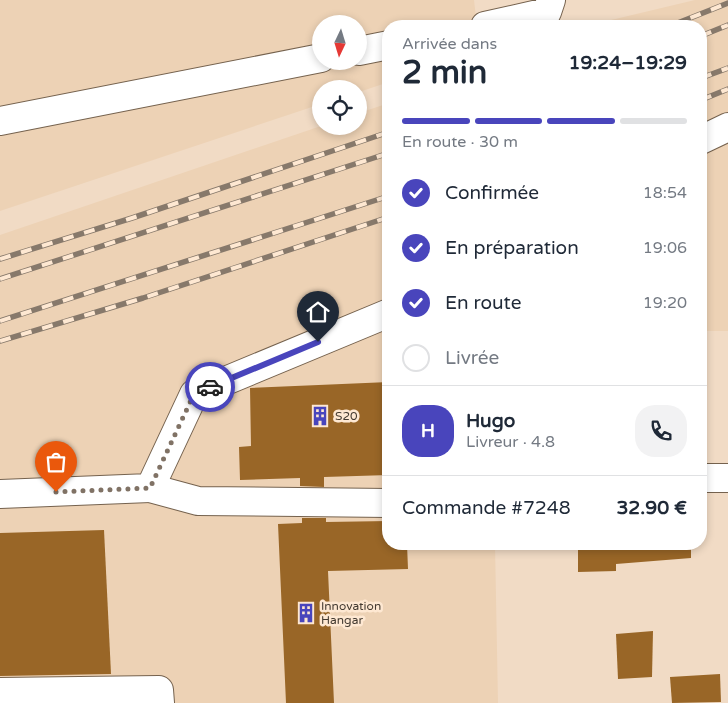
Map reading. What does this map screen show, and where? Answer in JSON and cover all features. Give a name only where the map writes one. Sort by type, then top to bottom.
[{"type":"street","points":[[512,20],[547,12],[552,0]]},
{"type":"street","points":[[368,49],[382,46]]},
{"type":"street","points":[[0,121],[312,60]]},
{"type":"street","points":[[707,137],[728,127]]},
{"type":"street","points":[[150,488],[194,394],[382,316]]},
{"type":"street","points":[[707,478],[728,478]]},
{"type":"street","points":[[0,494],[150,488],[198,501],[382,503]]},
{"type":"street","points":[[0,692],[159,690],[160,703]]},
{"type":"shaded area","points":[[0,0],[474,0],[476,20],[382,20],[382,84],[367,89],[367,80],[312,80],[312,107],[0,211]]},
{"type":"shaded area","points":[[695,0],[728,0],[728,331],[707,331],[707,20],[611,20]]},
{"type":"shaded area","points":[[382,105],[382,550],[495,550],[498,703],[0,703],[0,235],[312,129],[312,135],[367,135],[367,110]]},
{"type":"building","name":"S20","points":[[382,382],[382,475],[324,477],[324,487],[300,486],[300,478],[240,480],[239,447],[251,446],[250,388]]},
{"type":"building","name":"Innovation Hangar","points":[[302,518],[326,518],[326,522],[382,521],[382,550],[407,550],[408,569],[328,571],[334,703],[286,703],[278,524],[302,523]]},
{"type":"building","points":[[104,530],[111,674],[0,676],[0,533]]},
{"type":"building","points":[[578,550],[691,550],[691,558],[616,564],[616,571],[578,572]]},
{"type":"building","points":[[653,631],[652,677],[618,679],[616,634]]},
{"type":"building","points":[[720,674],[721,702],[672,703],[670,677]]},
{"type":"railway","points":[[685,20],[728,3]]},
{"type":"railway","points":[[707,34],[728,25]]},
{"type":"railway","points":[[707,76],[728,68]]},
{"type":"railway","points":[[707,98],[728,89]]},
{"type":"railway","points":[[0,259],[132,218],[382,134]]},
{"type":"railway","points":[[0,279],[382,155]]},
{"type":"railway","points":[[0,321],[382,198]]},
{"type":"railway","points":[[0,341],[143,298],[382,219]]},
{"type":"way so far","points":[[56,492],[150,488],[194,394],[210,387]]},
{"type":"place","name":"S20","points":[[320,416]]},
{"type":"place","name":"Innovation Hangar","points":[[306,613]]},
{"type":"route","points":[[210,387],[318,342]]}]
